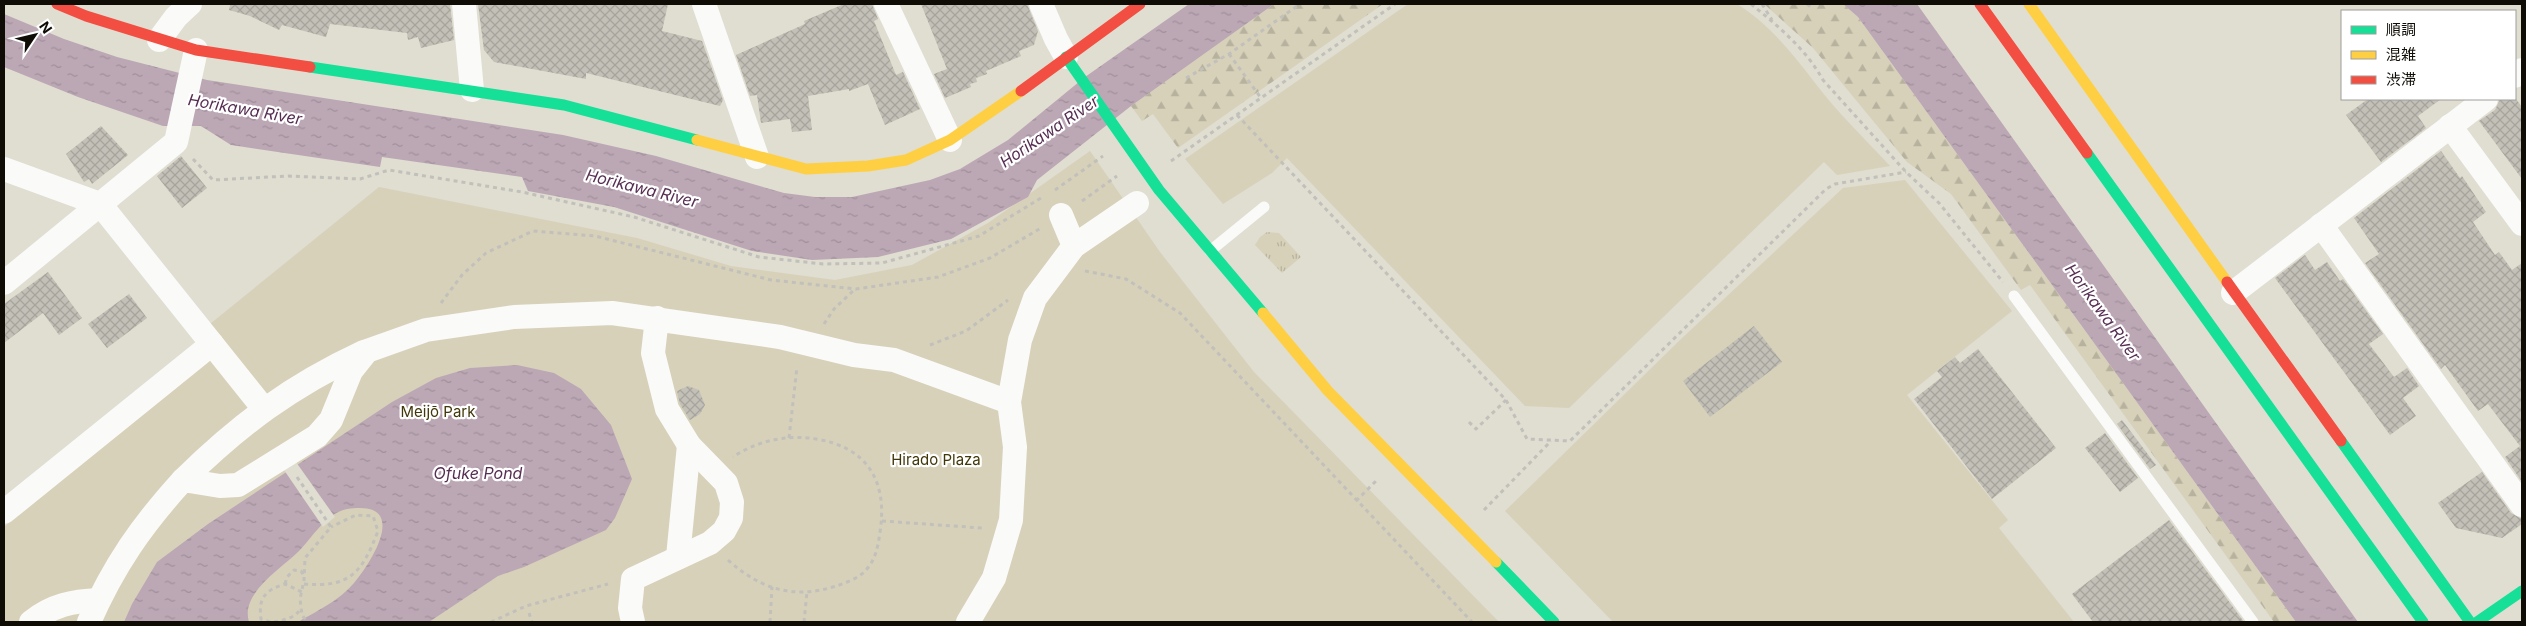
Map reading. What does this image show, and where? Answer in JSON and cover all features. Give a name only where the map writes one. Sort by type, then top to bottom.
[{"type":"street","points":[[57,4],[86,16],[159,40],[193,62],[472,90],[564,105],[806,169],[868,166],[906,160],[950,140],[1072,66],[1140,4]]},
{"type":"street","points":[[159,40],[176,17],[190,4]]},
{"type":"street","points":[[464,4],[472,90]]},
{"type":"street","points":[[704,4],[757,157]]},
{"type":"street","points":[[886,4],[950,140]]},
{"type":"street","points":[[1041,4],[1056,39],[1072,66],[1150,176],[1210,251],[1333,397],[1554,622]]},
{"type":"street","points":[[1980,4],[2423,622]]},
{"type":"street","points":[[2029,4],[2233,293],[2470,622]]},
{"type":"street","points":[[4,283],[100,204],[178,135],[193,62]]},
{"type":"street","points":[[2233,293],[2485,100]]},
{"type":"street","points":[[2450,126],[2522,224]]},
{"type":"street","points":[[4,170],[100,204],[264,409]]},
{"type":"street","points":[[968,622],[994,578],[1011,520],[1015,447],[1009,402],[1020,340],[1035,298],[1074,246],[1137,204]]},
{"type":"street","points":[[1061,215],[1074,246]]},
{"type":"street","points":[[2321,225],[2522,505]]},
{"type":"street","points":[[89,622],[129,545],[152,514],[216,448],[264,409],[324,371],[367,351],[426,330],[514,317],[612,313],[657,318],[894,360],[1009,402]]},
{"type":"street","points":[[633,622],[630,608],[633,579],[710,543],[724,531],[730,518],[732,502],[726,483],[689,445],[667,409],[653,353],[657,318]]},
{"type":"street","points":[[4,512],[212,344]]},
{"type":"street","points":[[184,480],[220,486],[238,484],[287,462],[318,436],[331,420],[351,371],[367,351]]},
{"type":"street","points":[[678,557],[689,445]]},
{"type":"street","points":[[2477,622],[2522,591]]},
{"type":"street","points":[[32,622],[45,611],[70,602],[99,600]]},
{"type":"lane","points":[[1210,251],[1264,207]]},
{"type":"lane","points":[[2014,296],[2253,622]]},
{"type":"path","points":[[1186,78],[1229,54],[1300,4]]},
{"type":"path","points":[[1150,176],[1395,4]]},
{"type":"path","points":[[1751,4],[1774,23],[1814,63],[1823,80],[1906,172],[1939,203],[2014,296]]},
{"type":"path","points":[[1762,4],[1774,23]]},
{"type":"path","points":[[1807,4],[1814,10]]},
{"type":"path","points":[[1229,54],[1261,98]]},
{"type":"path","points":[[1237,115],[1506,400],[1527,439],[1570,442],[1826,189],[1835,184],[1906,172]]},
{"type":"path","points":[[178,135],[213,180],[288,176],[360,180],[389,170],[522,192],[634,217],[759,256],[823,264],[882,263],[979,236],[1046,196]]},
{"type":"path","points":[[1054,190],[1109,151]]},
{"type":"path","points":[[426,330],[453,287],[486,252],[532,231],[595,236],[771,280],[856,289],[938,277],[990,258],[1061,215],[1119,176]]},
{"type":"path","points":[[1050,278],[1083,270],[1126,280],[1180,312],[1472,622]]},
{"type":"path","points":[[789,438],[804,343],[834,309],[856,289]]},
{"type":"path","points":[[894,360],[901,354],[966,331],[1012,298],[1017,296],[1035,298]]},
{"type":"path","points":[[1469,422],[1476,429],[1506,400]]},
{"type":"path","points":[[710,543],[751,579],[772,587],[800,593],[848,582],[866,571],[877,553],[882,520],[881,492],[870,470],[856,453],[836,442],[808,437],[775,439],[744,449],[714,471]]},
{"type":"path","points":[[1484,510],[1551,441]]},
{"type":"path","points":[[287,462],[330,526]]},
{"type":"path","points":[[1356,501],[1376,481]]},
{"type":"path","points":[[304,584],[332,584],[353,576],[367,556],[378,531],[373,516],[356,515],[330,526],[304,558],[302,615],[307,622]]},
{"type":"path","points":[[882,520],[1008,530]]},
{"type":"path","points":[[285,584],[287,577],[294,570],[301,571],[304,576]]},
{"type":"path","points":[[491,622],[513,611],[535,604],[582,590],[633,579]]},
{"type":"path","points":[[302,592],[285,584],[272,588],[264,596],[259,606],[261,619],[272,622],[288,619],[299,613],[302,606]]},
{"type":"path","points":[[770,622],[772,587]]},
{"type":"path","points":[[804,622],[807,592]]},
{"type":"path","points":[[529,613],[532,622]]},
{"type":"green space","points":[[1274,4],[1383,4],[1178,148],[1153,114],[1142,121],[1131,106]]},
{"type":"green space","points":[[1408,4],[1737,4],[1770,30],[1798,61],[1832,104],[1890,166],[1837,175],[1824,162],[1569,408],[1525,406],[1287,158],[1272,173],[1223,204],[1185,159]]},
{"type":"green space","points":[[1764,4],[1843,4],[1858,17],[2296,622],[2274,622],[2030,285],[2021,290],[1951,194],[1907,162],[1813,48]]},
{"type":"green space","name":"Meijō Park","points":[[1090,151],[1160,252],[1254,372],[1499,622],[4,622],[4,527],[225,342],[210,324],[379,187],[637,238],[731,266],[835,280],[912,265],[988,223]]},
{"type":"green space","points":[[1905,180],[2012,311],[1907,395],[2008,520],[1999,528],[2074,622],[1613,622],[1505,511],[1680,340],[1843,188]]},
{"type":"green space","points":[[1267,232],[1279,233],[1301,257],[1282,273],[1255,245],[1260,237]]},
{"type":"water","name":"Horikawa River","points":[[1189,4],[1274,4],[1131,106],[1037,180],[1028,197],[951,239],[878,257],[812,260],[752,251],[614,207],[528,191],[522,177],[382,157],[380,167],[231,145],[201,126],[163,126],[78,97],[4,67],[4,14],[64,39],[117,57],[207,80],[563,135],[656,156],[784,193],[815,197],[852,197],[930,180],[960,169],[1008,140],[1085,77]]},
{"type":"water","name":"Horikawa River","points":[[1843,4],[1917,4],[2358,622],[2296,622],[1858,17]]},
{"type":"water","name":"Ofuke Pond","points":[[517,365],[554,373],[581,389],[611,425],[632,479],[615,518],[606,530],[524,567],[498,576],[429,622],[298,622],[342,595],[362,573],[377,546],[382,533],[382,522],[377,513],[366,508],[347,509],[339,511],[326,520],[299,551],[273,573],[256,591],[248,611],[249,622],[124,622],[132,604],[157,562],[208,524],[392,402],[436,378],[470,368]]},
{"type":"pier","points":[[296,462],[335,517],[323,527],[284,470]]},
{"type":"building","points":[[227,4],[450,4],[454,40],[421,48],[418,37],[408,40],[407,33],[330,24],[326,37],[282,25],[279,30],[250,16],[229,10],[230,5]]},
{"type":"building","points":[[478,4],[668,4],[662,31],[702,41],[723,100],[720,106],[586,73],[586,79],[494,62],[484,50]]},
{"type":"building","points":[[844,4],[872,4],[878,19],[874,21],[896,75],[903,72],[920,109],[885,125],[868,84],[849,91],[849,89],[808,96],[812,130],[792,132],[790,119],[761,123],[757,95],[750,96],[736,55],[805,24],[804,21]]},
{"type":"building","points":[[921,4],[1027,4],[1038,31],[1034,45],[1019,51],[1021,56],[986,71],[987,74],[976,78],[977,82],[970,84],[971,87],[945,98],[934,74],[947,69]]},
{"type":"building","points":[[2516,99],[2522,107],[2522,179],[2479,121],[2495,110],[2500,100]]},
{"type":"building","points":[[2367,100],[2440,100],[2418,116],[2426,128],[2381,162],[2346,115]]},
{"type":"building","points":[[101,126],[128,155],[92,184],[89,179],[84,182],[66,154]]},
{"type":"building","points":[[2441,151],[2460,178],[2462,176],[2486,212],[2473,222],[2495,255],[2499,252],[2512,270],[2522,263],[2522,482],[2505,457],[2520,446],[2488,404],[2478,411],[2445,365],[2441,369],[2365,263],[2379,254],[2354,218]]},
{"type":"building","points":[[181,156],[207,188],[182,208],[157,176]]},
{"type":"building","points":[[2305,255],[2315,270],[2327,262],[2340,281],[2343,279],[2383,334],[2369,344],[2394,377],[2407,368],[2419,386],[2403,398],[2416,416],[2390,435],[2275,278]]},
{"type":"building","points":[[48,272],[82,318],[59,335],[43,313],[4,343],[4,304]]},
{"type":"building","points":[[129,294],[147,318],[107,348],[88,324]]},
{"type":"building","points":[[1754,326],[1782,362],[1710,417],[1683,381]]},
{"type":"building","points":[[1978,349],[2056,448],[1992,499],[1914,399],[1942,377],[1937,371],[1955,357],[1960,363]]},
{"type":"building","points":[[688,386],[699,390],[705,405],[700,414],[690,420],[680,404],[677,391]]},
{"type":"building","points":[[2122,420],[2156,465],[2150,469],[2117,424]]},
{"type":"building","points":[[2105,433],[2138,478],[2120,492],[2085,448]]},
{"type":"building","points":[[2482,472],[2511,513],[2522,519],[2522,524],[2502,538],[2456,528],[2438,503]]},
{"type":"building","points":[[2169,520],[2244,622],[2093,622],[2072,594]]},
{"type":"traffic: fast","points":[[1066,57],[1159,190],[1263,313]]},
{"type":"traffic: fast","points":[[310,67],[564,105],[697,140]]},
{"type":"traffic: fast","points":[[2087,153],[2423,622]]},
{"type":"traffic: fast","points":[[2341,441],[2470,622]]},
{"type":"traffic: fast","points":[[1496,562],[1554,622]]},
{"type":"traffic: fast","points":[[2477,622],[2522,591]]},
{"type":"traffic: slow","points":[[2029,4],[2227,282]]},
{"type":"traffic: slow","points":[[697,140],[806,169],[868,166],[906,160],[950,140],[1021,91]]},
{"type":"traffic: slow","points":[[1263,313],[1328,391],[1496,562]]},
{"type":"traffic: jam","points":[[57,4],[86,16],[196,50],[310,67]]},
{"type":"traffic: jam","points":[[1021,91],[1140,4]]},
{"type":"traffic: jam","points":[[1980,4],[2087,153]]},
{"type":"traffic: jam","points":[[2227,282],[2341,441]]},
{"type":"park label","name":"Hirado Plaza","points":[[936,460]]}]
